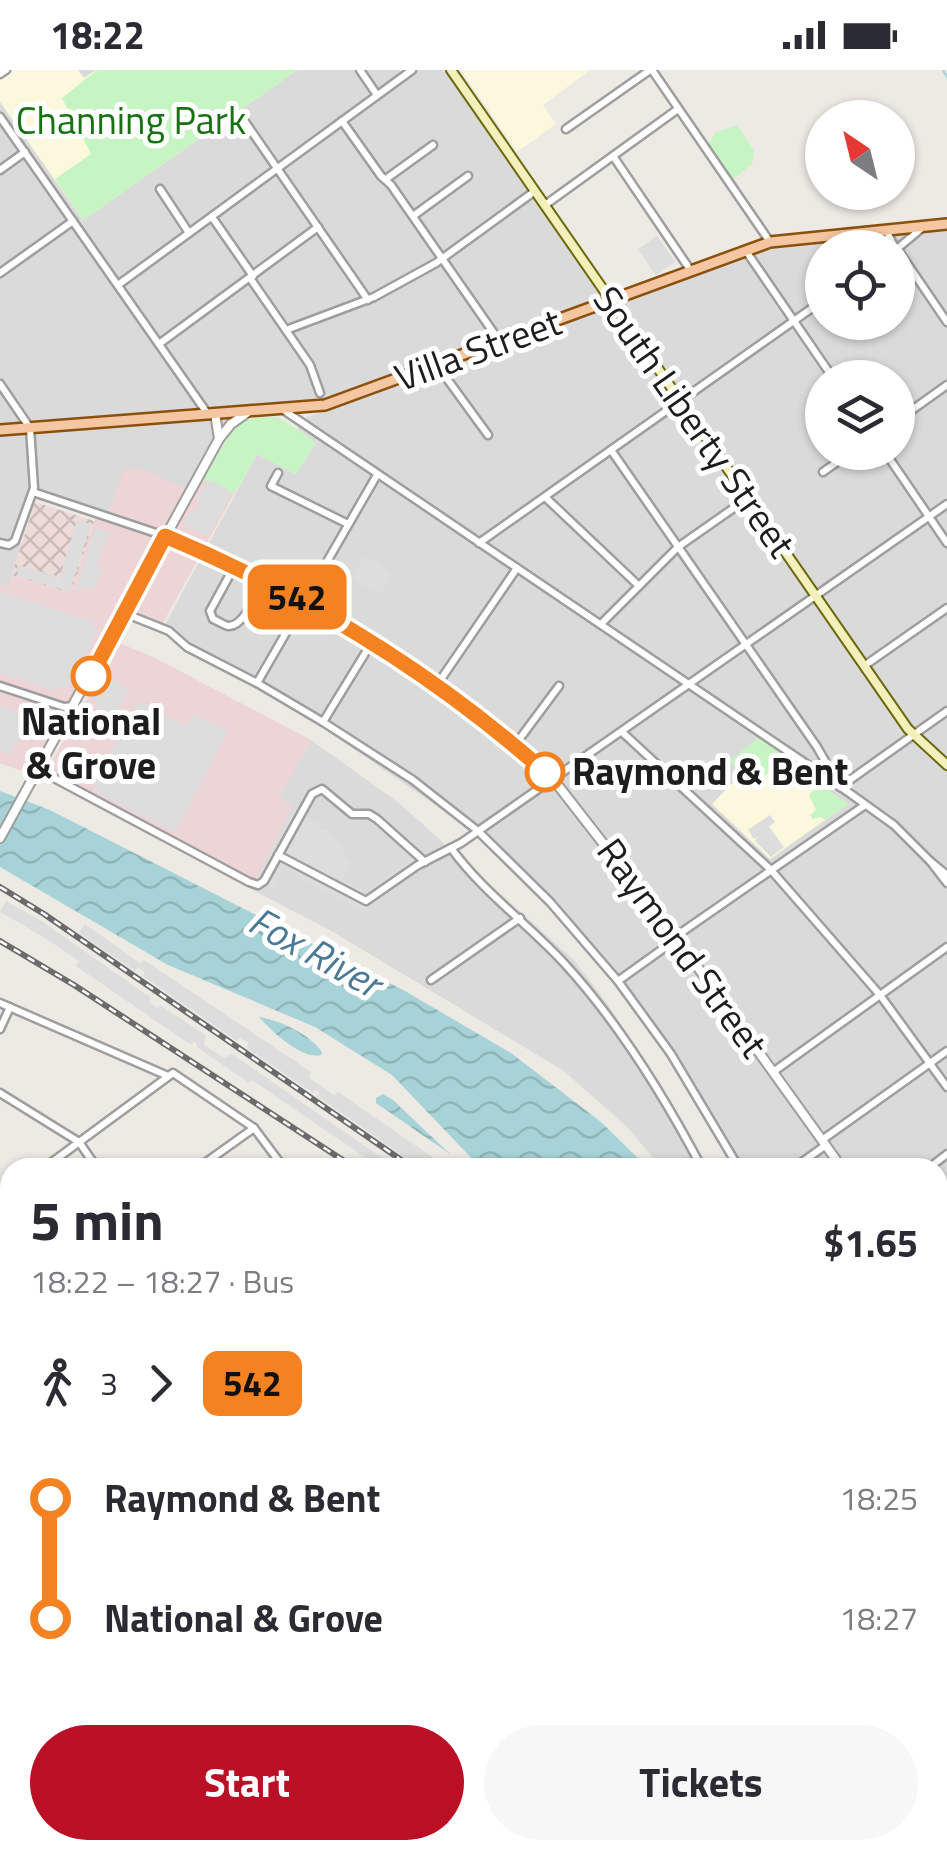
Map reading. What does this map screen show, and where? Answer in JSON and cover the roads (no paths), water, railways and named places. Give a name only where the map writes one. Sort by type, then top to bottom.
[{"type":"main road","name":"South Liberty Street","points":[[451,70],[864,666],[914,734],[947,765]]},
{"type":"main road","name":"Villa Street","points":[[904,230],[947,224]]},
{"type":"main road","name":"Villa Street","points":[[0,430],[331,404],[770,242],[805,239]]},
{"type":"street","points":[[360,70],[377,95]]},
{"type":"street","points":[[118,285],[412,70]]},
{"type":"street","points":[[566,129],[651,70],[770,242]]},
{"type":"street","points":[[545,206],[678,109]]},
{"type":"street","points":[[241,116],[368,300]]},
{"type":"street","points":[[0,117],[211,413],[219,439]]},
{"type":"street","points":[[342,121],[500,342]]},
{"type":"street","points":[[386,179],[433,145]]},
{"type":"street","points":[[0,170],[25,152]]},
{"type":"street","points":[[613,156],[691,272]]},
{"type":"street","points":[[413,216],[468,176]]},
{"type":"street","points":[[160,189],[189,234]]},
{"type":"street","points":[[286,330],[368,300],[443,259],[534,191]]},
{"type":"street","points":[[212,217],[310,365],[320,393]]},
{"type":"street","points":[[0,273],[73,221]]},
{"type":"street","points":[[159,344],[318,227]]},
{"type":"street","points":[[915,234],[922,228]]},
{"type":"street","points":[[746,252],[821,360]]},
{"type":"street","points":[[915,275],[947,322]]},
{"type":"street","points":[[480,543],[805,313]]},
{"type":"street","points":[[437,365],[488,434]]},
{"type":"street","points":[[0,384],[30,428],[33,492],[11,545],[0,543]]},
{"type":"street","points":[[915,408],[947,385]]},
{"type":"street","points":[[281,408],[865,804],[894,825],[947,875]]},
{"type":"street","points":[[0,838],[219,439],[250,410]]},
{"type":"street","points":[[612,450],[817,747],[840,787]]},
{"type":"street","points":[[897,470],[947,543]]},
{"type":"street","points":[[278,473],[271,486],[348,524]]},
{"type":"street","points":[[257,683],[377,475]]},
{"type":"street","name":"Raymond Street","points":[[33,492],[165,536],[305,601],[436,685],[514,745],[553,779],[676,937],[835,1158]]},
{"type":"street","points":[[545,497],[640,586]]},
{"type":"street","points":[[601,624],[678,547],[748,498]]},
{"type":"street","points":[[278,855],[366,901],[478,832],[947,504]]},
{"type":"street","points":[[234,566],[210,611],[213,618],[226,626],[241,618],[264,580]]},
{"type":"street","points":[[436,685],[516,568]]},
{"type":"street","points":[[864,666],[947,608]]},
{"type":"street","points":[[124,613],[164,629],[187,647],[322,722],[413,780],[478,832],[550,902],[618,981],[672,1054],[732,1158]]},
{"type":"street","points":[[322,722],[372,642]]},
{"type":"street","points":[[0,686],[70,708]]},
{"type":"street","points":[[514,745],[558,686]]},
{"type":"street","points":[[840,787],[947,711]]},
{"type":"street","points":[[622,732],[771,870],[880,995],[947,1087]]},
{"type":"street","points":[[38,770],[249,882],[264,881],[312,794],[322,789],[352,814],[369,814],[425,862]]},
{"type":"street","points":[[618,981],[865,804]]},
{"type":"street","points":[[450,848],[570,970],[619,1032],[696,1158]]},
{"type":"street","points":[[930,861],[947,883]]},
{"type":"street","points":[[431,980],[520,918]]},
{"type":"street","points":[[773,1072],[947,947]]},
{"type":"street","points":[[0,1003],[169,1076]]},
{"type":"street","points":[[0,1029],[10,1007]]},
{"type":"street","points":[[806,1158],[947,1051]]},
{"type":"street","points":[[57,1158],[173,1073],[254,1128],[276,1158]]},
{"type":"street","points":[[0,1094],[79,1142],[90,1158]]},
{"type":"street","points":[[212,1158],[254,1128]]},
{"type":"water","name":"Fox River","points":[[0,791],[50,810],[405,991],[511,1053],[601,1122],[638,1158],[471,1158],[392,1075],[315,1027],[168,965],[0,867]]},
{"type":"water","points":[[259,1017],[302,1034],[316,1045],[321,1055],[296,1049]]},
{"type":"water","points":[[383,1094],[450,1154],[376,1103],[376,1098]]},
{"type":"waterway","points":[[943,70],[947,77]]},
{"type":"railway","points":[[0,887],[398,1158]]},
{"type":"railway","points":[[0,941],[340,1158]]},
{"type":"place","name":"National & Grove","points":[[91,676]]},
{"type":"place","name":"Raymond & Bent","points":[[545,772]]},
{"type":"park label","name":"Channing Park","points":[[131,121]]}]
